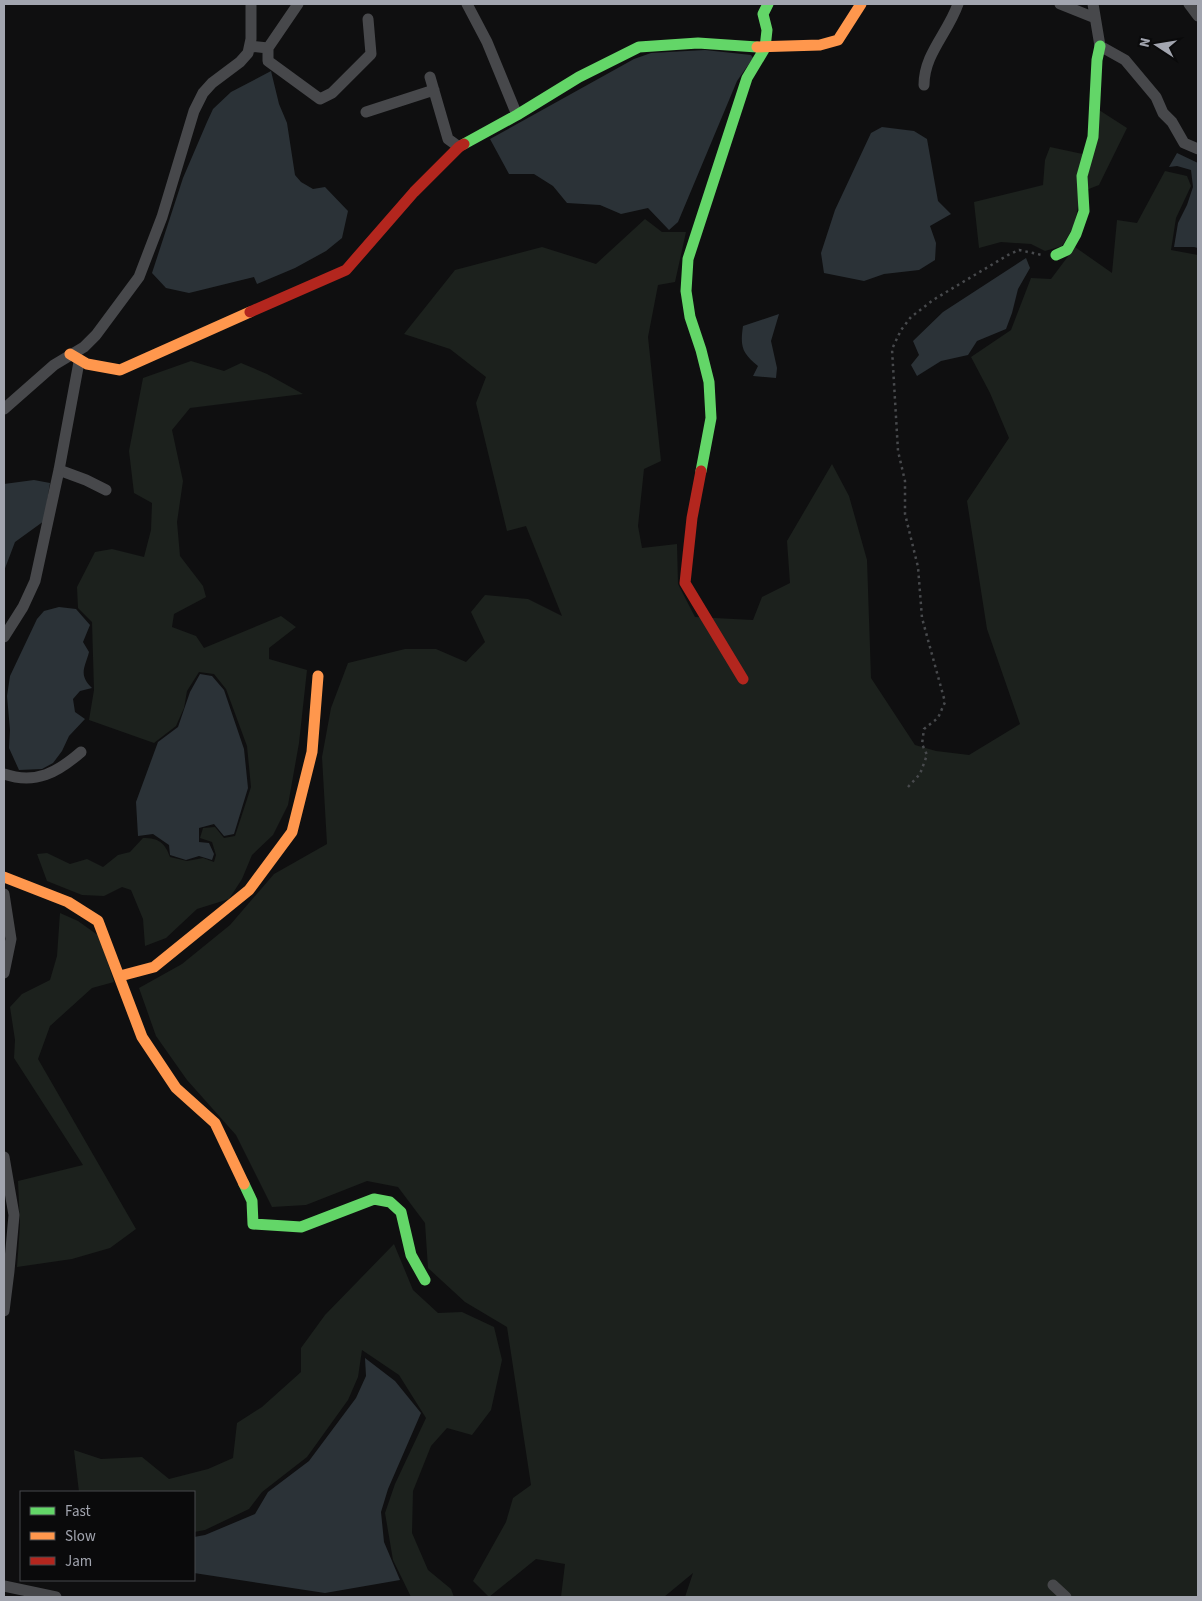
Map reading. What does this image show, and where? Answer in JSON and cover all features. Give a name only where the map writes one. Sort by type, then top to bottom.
[{"type":"street","points":[[4,637],[23,608],[35,581],[59,470],[75,358],[96,335],[139,277],[162,217],[194,111],[212,83],[240,62],[248,53],[250,46],[251,4]]},
{"type":"street","points":[[298,4],[268,48],[268,61],[320,99],[332,93],[371,54],[368,19]]},
{"type":"street","points":[[467,4],[488,42],[517,115]]},
{"type":"street","points":[[743,679],[685,583],[692,518],[711,418],[709,382],[690,318],[686,291],[688,259],[747,78],[765,48],[767,30],[763,14],[768,4]]},
{"type":"street","points":[[4,409],[54,365],[75,358],[99,368],[120,370],[346,270],[414,192],[458,147],[517,115],[579,77],[639,47],[698,43],[765,48],[820,45],[838,40],[862,4]]},
{"type":"street","points":[[924,85],[926,63],[955,14],[958,4]]},
{"type":"street","points":[[1060,4],[1095,18]]},
{"type":"street","points":[[1056,255],[1067,250],[1076,234],[1084,211],[1082,176],[1093,137],[1097,60],[1100,46],[1093,4]]},
{"type":"street","points":[[1189,4],[1198,16]]},
{"type":"street","points":[[250,46],[268,48]]},
{"type":"street","points":[[1100,46],[1125,60],[1156,97],[1163,113],[1172,122],[1184,143],[1198,150]]},
{"type":"street","points":[[430,77],[448,139],[458,147]]},
{"type":"street","points":[[366,112],[434,90]]},
{"type":"street","points":[[59,470],[106,490]]},
{"type":"street","points":[[120,976],[154,967],[249,890],[292,832],[312,752],[318,676]]},
{"type":"street","points":[[4,774],[10,776],[43,777],[64,766],[81,752]]},
{"type":"street","points":[[4,877],[68,902],[98,921],[142,1038],[176,1088],[215,1124],[252,1201],[253,1224],[301,1228],[374,1199],[390,1202],[401,1212],[411,1255],[425,1280]]},
{"type":"street","points":[[4,894],[11,939],[4,973]]},
{"type":"street","points":[[4,1157],[14,1215],[4,1311]]},
{"type":"street","points":[[1053,1585],[1066,1597]]},
{"type":"street","points":[[4,1586],[56,1597]]},
{"type":"path","points":[[908,787],[920,774],[927,755],[922,744],[924,729],[938,718],[945,702],[922,618],[918,567],[905,514],[905,481],[898,451],[892,349],[901,330],[911,317],[934,300],[1008,255],[1019,250],[1043,255],[1056,255]]},
{"type":"shaded area","points":[[705,50],[751,55],[753,58],[737,81],[678,222],[669,230],[648,208],[621,214],[600,205],[567,203],[553,186],[534,174],[509,174],[490,139],[634,59],[651,53]]},
{"type":"shaded area","points":[[271,71],[279,104],[287,123],[295,175],[301,182],[313,189],[325,187],[348,211],[342,238],[326,251],[295,268],[257,284],[254,277],[189,293],[166,288],[152,273],[183,178],[213,109],[231,92]]},
{"type":"shaded area","points":[[1099,110],[1127,128],[1099,185],[1081,192],[1074,226],[1062,246],[1045,251],[1031,244],[1001,242],[979,248],[974,202],[1043,185],[1045,160],[1050,147],[1092,156]]},
{"type":"shaded area","points":[[882,127],[914,131],[927,139],[938,201],[951,214],[930,226],[936,243],[935,260],[919,270],[884,274],[864,281],[824,273],[821,253],[835,210],[871,133]]},
{"type":"shaded area","points":[[1177,153],[1198,163],[1198,248],[1174,247],[1178,223],[1193,187],[1191,170],[1177,166],[1169,167]]},
{"type":"shaded area","points":[[1165,171],[1187,176],[1191,186],[1176,218],[1171,250],[1198,255],[1198,1597],[685,1597],[693,1573],[664,1597],[561,1597],[565,1564],[536,1559],[489,1597],[473,1581],[506,1522],[513,1498],[531,1485],[507,1327],[465,1302],[428,1268],[425,1223],[398,1187],[367,1181],[306,1205],[272,1207],[236,1135],[187,1080],[156,1036],[139,988],[182,964],[230,925],[274,874],[327,844],[322,757],[331,708],[348,663],[405,649],[436,649],[466,662],[485,642],[471,612],[485,595],[528,599],[562,616],[526,526],[507,531],[476,403],[486,377],[450,349],[404,334],[455,270],[542,247],[596,264],[645,219],[662,232],[686,232],[675,282],[658,285],[648,337],[661,461],[644,469],[638,526],[642,548],[677,544],[678,584],[695,617],[753,620],[762,597],[790,583],[787,541],[832,464],[849,496],[867,560],[871,678],[915,745],[936,751],[969,755],[1020,724],[987,629],[967,501],[1009,438],[990,393],[971,357],[1011,330],[1031,278],[1051,279],[1075,247],[1112,273],[1117,220],[1137,223]]},
{"type":"shaded area","points":[[1026,258],[1030,268],[1018,289],[1006,329],[977,341],[968,355],[941,361],[917,376],[911,365],[919,355],[913,341],[943,312]]},
{"type":"shaded area","points":[[779,314],[771,341],[777,368],[776,378],[753,376],[758,366],[748,357],[743,349],[743,326]]},
{"type":"shaded area","points":[[191,361],[224,371],[241,363],[267,374],[303,394],[190,408],[172,430],[183,481],[177,522],[180,556],[203,586],[206,597],[174,614],[172,627],[196,636],[204,648],[281,616],[296,627],[269,648],[269,659],[307,670],[299,743],[288,805],[273,835],[252,855],[242,879],[229,899],[197,909],[166,938],[145,946],[143,919],[131,890],[122,887],[104,896],[82,895],[47,881],[37,854],[47,853],[70,864],[87,859],[103,867],[118,855],[130,852],[143,838],[149,838],[161,842],[170,857],[187,861],[203,858],[214,862],[216,855],[212,842],[200,838],[203,828],[215,827],[224,838],[235,836],[251,787],[247,746],[226,689],[214,674],[199,672],[187,691],[184,708],[176,726],[154,743],[89,720],[94,690],[92,622],[78,608],[77,587],[95,552],[112,549],[144,557],[151,530],[152,503],[134,493],[129,451],[143,378]]},
{"type":"shaded area","points":[[34,480],[50,483],[44,521],[15,542],[4,571],[4,484]]},
{"type":"shaded area","points":[[59,607],[76,609],[90,625],[83,642],[89,652],[84,667],[84,675],[92,688],[80,691],[73,699],[75,712],[85,719],[69,736],[62,751],[53,763],[42,769],[19,770],[9,748],[10,730],[7,696],[10,676],[37,619],[44,611]]},
{"type":"shaded area","points":[[200,674],[212,676],[224,690],[244,749],[248,788],[234,834],[224,836],[214,824],[199,828],[199,842],[209,843],[214,854],[212,860],[199,856],[186,860],[170,855],[169,845],[153,834],[138,836],[136,802],[158,742],[178,727],[190,692]]},
{"type":"shaded area","points":[[60,913],[78,921],[99,936],[114,982],[92,988],[50,1026],[38,1059],[136,1229],[110,1248],[72,1259],[17,1267],[20,1225],[18,1181],[83,1165],[14,1058],[15,1040],[10,1007],[22,994],[50,980],[57,956]]},
{"type":"shaded area","points":[[394,1244],[413,1290],[438,1313],[462,1312],[494,1327],[502,1360],[491,1410],[472,1435],[447,1428],[431,1446],[413,1491],[412,1533],[428,1570],[451,1589],[454,1597],[411,1597],[393,1560],[385,1513],[395,1484],[426,1418],[399,1375],[362,1350],[358,1377],[348,1400],[307,1457],[262,1492],[249,1509],[205,1530],[195,1532],[195,1491],[79,1491],[74,1450],[101,1459],[142,1457],[169,1479],[208,1469],[233,1458],[237,1423],[262,1407],[301,1372],[301,1348],[325,1315]]},
{"type":"shaded area","points":[[365,1358],[395,1381],[421,1413],[388,1489],[381,1512],[384,1542],[400,1580],[325,1593],[195,1573],[195,1537],[205,1535],[255,1514],[268,1492],[309,1461],[356,1398],[366,1376]]},
{"type":"traffic: fast","points":[[701,471],[711,418],[709,382],[690,317],[686,291],[688,259],[747,78],[765,48],[767,30],[763,14],[768,4]]},
{"type":"traffic: fast","points":[[464,144],[517,115],[579,77],[639,47],[698,43],[757,47]]},
{"type":"traffic: fast","points":[[1056,255],[1067,250],[1076,234],[1084,211],[1082,176],[1093,137],[1097,60],[1100,46]]},
{"type":"traffic: fast","points":[[244,1184],[252,1201],[253,1224],[301,1227],[374,1199],[390,1202],[401,1212],[411,1255],[425,1280]]},
{"type":"traffic: slow","points":[[757,47],[820,45],[838,40],[861,4]]},
{"type":"traffic: slow","points":[[70,354],[87,364],[120,370],[250,312]]},
{"type":"traffic: slow","points":[[120,976],[154,967],[249,890],[292,832],[312,752],[318,676]]},
{"type":"traffic: slow","points":[[4,877],[68,902],[98,921],[142,1037],[176,1088],[215,1123],[244,1184]]},
{"type":"traffic: jam","points":[[250,312],[346,270],[414,192],[464,144]]},
{"type":"traffic: jam","points":[[701,471],[692,518],[685,583],[743,679]]}]
